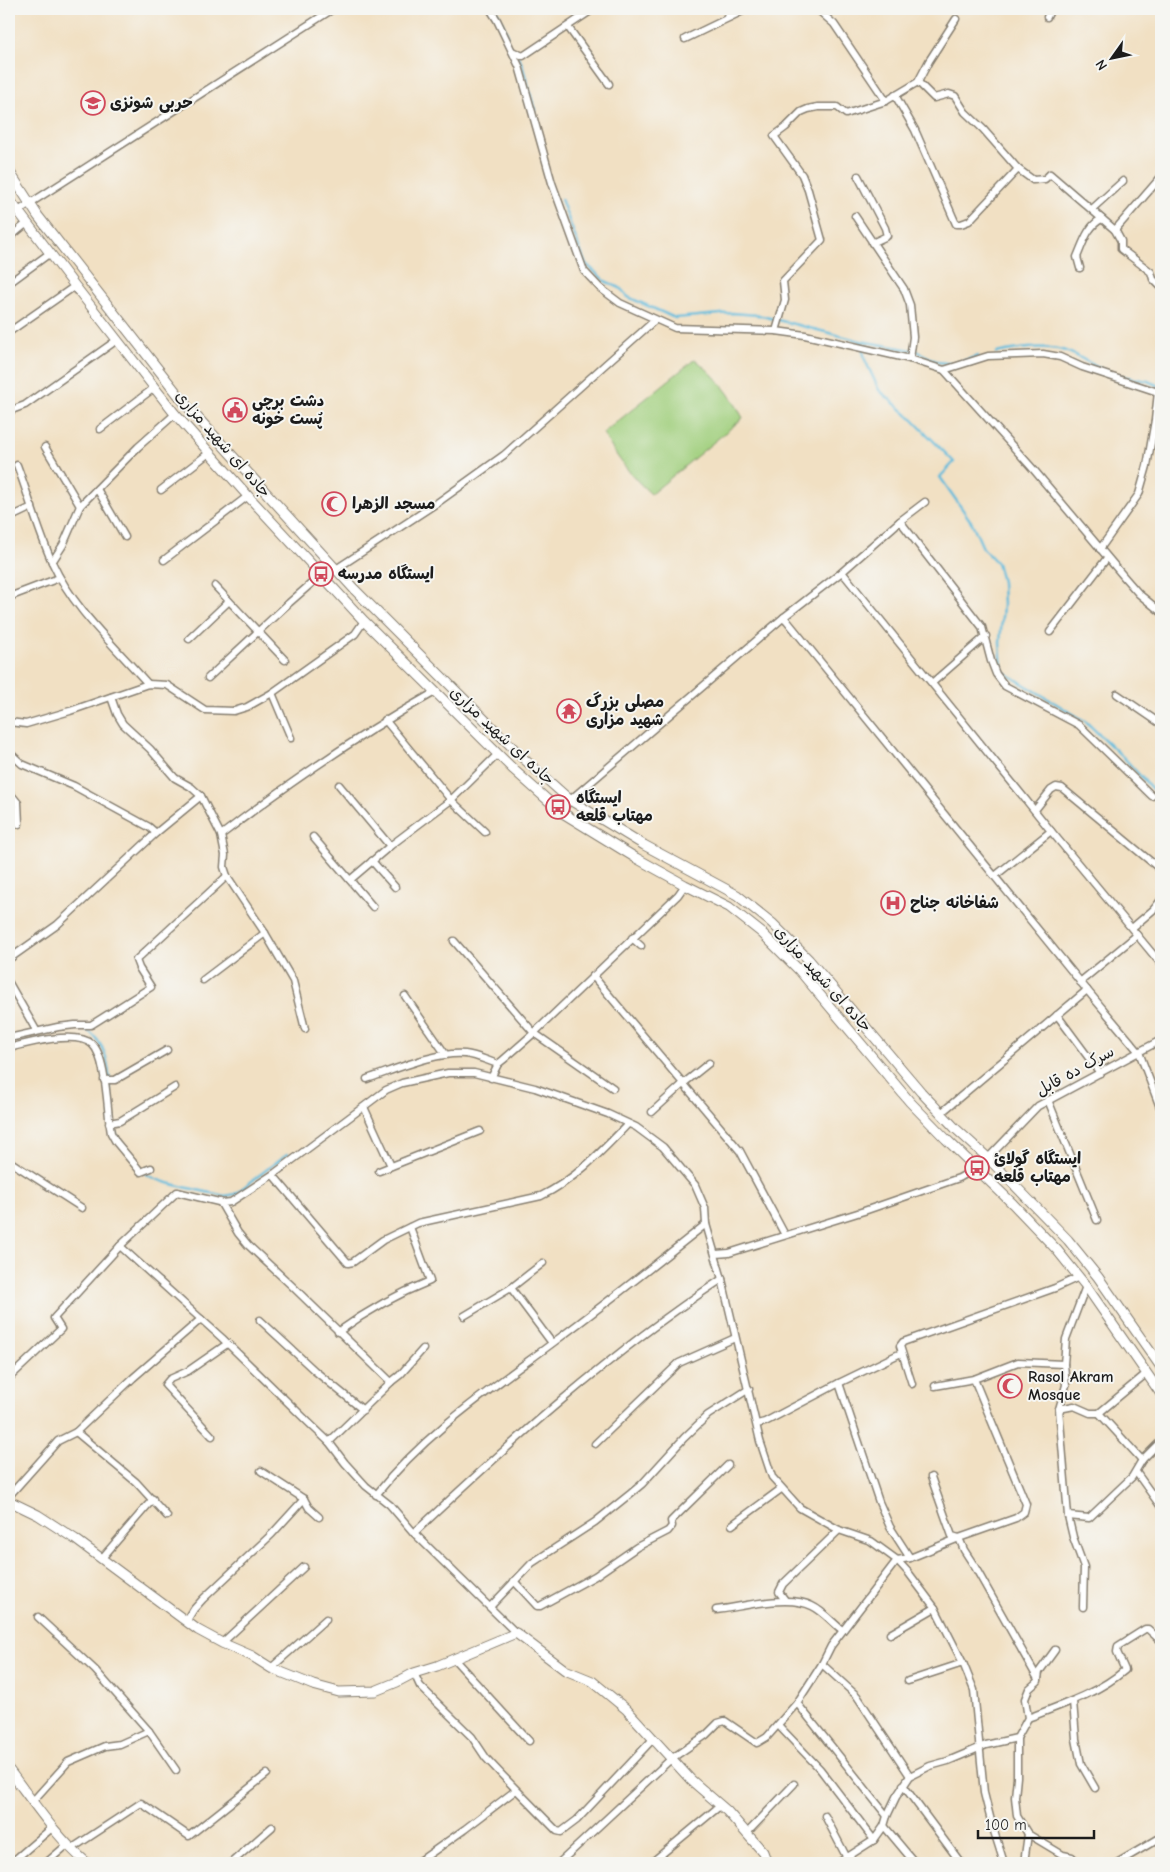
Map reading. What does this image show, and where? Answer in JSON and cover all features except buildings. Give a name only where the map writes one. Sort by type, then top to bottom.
[{"type":"main road","name":"جاده ای شهید مزاری","points":[[9,172],[30,204],[86,278],[187,406],[336,569],[524,759],[570,800],[644,845],[737,895],[772,923],[809,960],[941,1113],[988,1158],[1074,1248],[1098,1277],[1161,1367]]},
{"type":"main road","name":"جاده ای شهید مزاری","points":[[9,198],[74,286],[175,414],[364,621],[434,692],[561,812],[685,885],[729,907],[762,934],[799,970],[910,1102],[1038,1230],[1079,1277],[1161,1394]]},
{"type":"main road","points":[[862,1044],[872,1035]]},
{"type":"main road","points":[[9,1501],[38,1515],[102,1558],[186,1622],[222,1643],[252,1656],[271,1668],[313,1685],[339,1692],[374,1691],[414,1673],[437,1666],[516,1633],[565,1670],[592,1681],[626,1709],[691,1780],[721,1805],[747,1833],[763,1852],[767,1863]]},
{"type":"main road","points":[[9,1772],[69,1847],[87,1863]]},
{"type":"street","points":[[18,211],[333,9]]},
{"type":"street","points":[[490,9],[519,66],[552,183],[584,272],[600,288],[620,303],[675,328],[776,331],[805,335],[910,359],[944,370],[1028,463],[1139,594],[1161,612]]},
{"type":"street","points":[[725,9],[730,17]]},
{"type":"street","points":[[685,39],[747,9]]},
{"type":"street","points":[[817,9],[834,24],[886,101]]},
{"type":"street","points":[[1047,17],[1051,9]]},
{"type":"street","points":[[512,51],[523,56],[592,10]]},
{"type":"street","points":[[776,331],[785,300],[783,281],[822,240],[802,175],[774,136],[801,112],[808,109],[837,107],[846,114],[886,101],[918,82],[956,19]]},
{"type":"street","points":[[568,26],[608,84]]},
{"type":"street","points":[[918,82],[934,98],[949,94],[955,96],[965,112],[984,129],[1018,169],[1033,180],[1045,178],[1050,174],[1092,209],[1115,230],[1121,241],[1120,249],[1151,272],[1160,284]]},
{"type":"street","points":[[895,95],[915,130],[956,224],[969,221],[1018,169]]},
{"type":"street","points":[[858,176],[886,228],[887,236],[872,243]]},
{"type":"street","points":[[1115,230],[1161,176]]},
{"type":"street","points":[[1092,209],[1123,181]]},
{"type":"street","points":[[855,216],[904,289],[910,305],[913,336],[910,359]]},
{"type":"street","points":[[1080,268],[1077,257],[1092,226],[1102,219]]},
{"type":"street","points":[[9,238],[27,223]]},
{"type":"street","points":[[9,283],[50,253]]},
{"type":"street","points":[[9,332],[74,286]]},
{"type":"street","points":[[208,678],[321,576],[336,569],[437,503],[504,456],[655,320]]},
{"type":"street","points":[[9,411],[25,405],[117,340]]},
{"type":"street","points":[[944,370],[988,356],[1043,354],[1060,357],[1082,367],[1159,392],[1147,466],[1138,494],[1100,549]]},
{"type":"street","points":[[100,429],[154,388]]},
{"type":"street","points":[[52,562],[63,546],[80,506],[175,414]]},
{"type":"street","points":[[45,447],[80,506]]},
{"type":"street","points":[[161,490],[209,453]]},
{"type":"street","points":[[17,465],[32,507],[34,519],[59,578],[85,615],[148,684]]},
{"type":"street","points":[[97,489],[125,537]]},
{"type":"street","points":[[164,560],[248,496]]},
{"type":"street","points":[[561,812],[570,800],[784,617],[842,572],[900,521],[925,502]]},
{"type":"street","points":[[9,518],[32,507]]},
{"type":"street","points":[[900,521],[982,626],[996,674],[1006,686],[1080,724],[1152,796]]},
{"type":"street","points":[[1050,632],[1107,558]]},
{"type":"street","points":[[842,572],[1161,964]]},
{"type":"street","points":[[9,597],[59,578]]},
{"type":"street","points":[[215,586],[285,660]]},
{"type":"street","points":[[189,639],[229,601]]},
{"type":"street","points":[[784,617],[1086,990],[1139,1052],[1161,1110]]},
{"type":"street","points":[[9,722],[26,724],[148,684],[167,685],[205,710],[234,711],[247,707],[272,692],[355,634],[364,621]]},
{"type":"street","points":[[932,683],[986,636]]},
{"type":"street","points":[[272,692],[291,738]]},
{"type":"street","points":[[221,835],[318,765],[385,720],[434,692]]},
{"type":"street","points":[[1117,694],[1161,724]]},
{"type":"street","points":[[111,697],[123,724],[150,749],[175,778],[191,787],[201,796],[221,835],[225,855],[224,867],[227,876],[265,933],[293,981],[305,1029]]},
{"type":"street","points":[[385,720],[451,800],[484,832]]},
{"type":"street","points":[[9,752],[22,764],[74,786],[149,826],[156,832]]},
{"type":"street","points":[[350,880],[390,846],[451,800],[498,754]]},
{"type":"street","points":[[339,785],[390,846]]},
{"type":"street","points":[[1035,810],[1051,790],[1056,787],[1062,788],[1161,870]]},
{"type":"street","points":[[9,792],[18,803],[19,824]]},
{"type":"street","points":[[9,959],[57,925],[156,832],[201,796]]},
{"type":"street","points":[[995,876],[1051,831]]},
{"type":"street","points":[[314,837],[373,907]]},
{"type":"street","points":[[372,861],[395,887]]},
{"type":"street","points":[[9,1038],[36,1030],[91,1025],[151,987],[136,960],[227,876]]},
{"type":"street","points":[[492,1076],[498,1064],[534,1033],[678,895],[685,885]]},
{"type":"street","points":[[1132,928],[1153,910],[1161,900]]},
{"type":"street","points":[[203,980],[265,933]]},
{"type":"street","points":[[1080,982],[1137,935]]},
{"type":"street","points":[[632,938],[641,946]]},
{"type":"street","points":[[454,941],[534,1033],[613,1088]]},
{"type":"street","points":[[593,976],[740,1151],[785,1235]]},
{"type":"street","points":[[9,983],[36,1030]]},
{"type":"street","points":[[941,1113],[1086,990]]},
{"type":"street","points":[[405,996],[446,1055]]},
{"type":"street","points":[[1057,1014],[1100,1073]]},
{"type":"street","points":[[81,1037],[83,1025]]},
{"type":"street","points":[[9,1048],[31,1043],[81,1037],[92,1044],[99,1055],[111,1133],[116,1142],[142,1172],[151,1168]]},
{"type":"street","name":"سرک ده قابل","points":[[988,1158],[1038,1106],[1161,1040]]},
{"type":"street","points":[[104,1080],[115,1080],[167,1050]]},
{"type":"street","points":[[367,1080],[409,1064],[446,1055],[465,1054],[498,1064]]},
{"type":"street","points":[[652,1112],[709,1063]]},
{"type":"street","points":[[9,1378],[61,1329],[54,1318],[120,1246],[177,1192],[220,1202],[231,1202],[273,1175],[386,1090],[424,1077],[448,1073],[474,1073],[535,1088],[608,1114],[643,1132],[663,1147],[696,1186],[705,1208],[706,1224],[718,1254],[735,1338],[772,1477],[800,1508],[839,1530],[872,1541],[897,1560],[935,1608],[963,1663],[974,1690],[983,1747],[984,1793],[1004,1863]]},
{"type":"street","points":[[109,1123],[120,1121],[175,1087]]},
{"type":"street","points":[[1048,1100],[1097,1220]]},
{"type":"street","points":[[364,1107],[391,1166]]},
{"type":"street","points":[[273,1175],[348,1263],[353,1262],[383,1240],[410,1227],[540,1196],[556,1188],[592,1161],[628,1124]]},
{"type":"street","points":[[379,1171],[480,1131]]},
{"type":"street","points":[[9,1161],[82,1208]]},
{"type":"street","points":[[718,1254],[728,1253],[864,1211],[958,1178],[977,1168]]},
{"type":"street","points":[[220,1202],[238,1233],[248,1245],[390,1382]]},
{"type":"street","points":[[376,1495],[410,1455],[490,1389],[644,1274],[706,1224]]},
{"type":"street","points":[[338,1332],[357,1318],[405,1291],[430,1281],[410,1227]]},
{"type":"street","points":[[120,1246],[227,1344],[329,1442],[345,1463],[376,1495],[390,1505],[414,1533],[516,1633]]},
{"type":"street","points":[[464,1316],[511,1288],[543,1263]]},
{"type":"street","points":[[912,1384],[901,1353],[900,1346],[903,1342],[1055,1288],[1079,1277]]},
{"type":"street","points":[[414,1533],[473,1477],[568,1394],[644,1334],[722,1279]]},
{"type":"street","points":[[1083,1607],[1084,1567],[1073,1537],[1068,1516],[1059,1409],[1066,1385],[1064,1364],[1066,1338],[1086,1286]]},
{"type":"street","points":[[511,1288],[552,1343]]},
{"type":"street","points":[[9,1496],[58,1442],[76,1432],[133,1378],[200,1319]]},
{"type":"street","points":[[260,1320],[315,1372],[363,1410]]},
{"type":"street","points":[[596,1444],[679,1363],[735,1338]]},
{"type":"street","points":[[212,1436],[165,1385],[170,1379],[188,1371],[227,1344]]},
{"type":"street","points":[[329,1442],[390,1382],[400,1375],[422,1349]]},
{"type":"street","points":[[757,1424],[765,1422],[901,1353]]},
{"type":"street","points":[[935,1386],[974,1378],[1018,1362],[1064,1364]]},
{"type":"street","points":[[1059,1409],[1074,1406],[1090,1413],[1099,1413],[1147,1373]]},
{"type":"street","points":[[559,1863],[671,1759],[706,1735],[718,1724],[725,1721],[757,1742],[767,1737],[797,1703],[842,1630],[897,1560],[908,1558],[1016,1518],[1024,1512],[1026,1504],[974,1378]]},
{"type":"street","points":[[839,1383],[879,1502],[890,1527],[908,1558]]},
{"type":"street","points":[[490,1607],[532,1562],[595,1522],[630,1494],[642,1484],[708,1415],[749,1388]]},
{"type":"street","points":[[1099,1413],[1142,1460]]},
{"type":"street","points":[[76,1432],[136,1482],[167,1516]]},
{"type":"street","points":[[1068,1516],[1089,1518],[1136,1472],[1142,1460],[1161,1441]]},
{"type":"street","points":[[514,1581],[531,1601],[540,1606],[595,1576],[638,1547],[668,1531],[672,1526],[671,1521],[728,1465]]},
{"type":"street","points":[[262,1472],[304,1499],[309,1508],[319,1517]]},
{"type":"street","points":[[1136,1472],[1161,1507]]},
{"type":"street","points":[[931,1477],[952,1536],[959,1538]]},
{"type":"street","points":[[732,1525],[782,1489]]},
{"type":"street","points":[[102,1558],[153,1499]]},
{"type":"street","points":[[186,1622],[203,1599],[272,1534],[304,1499]]},
{"type":"street","points":[[785,1600],[779,1592],[783,1584],[839,1530]]},
{"type":"street","points":[[959,1538],[964,1550],[1038,1679]]},
{"type":"street","points":[[222,1643],[304,1567]]},
{"type":"street","points":[[716,1610],[785,1600],[812,1606],[842,1630]]},
{"type":"street","points":[[890,1634],[935,1608]]},
{"type":"street","points":[[38,1617],[95,1670],[149,1731],[176,1770]]},
{"type":"street","points":[[271,1668],[326,1619]]},
{"type":"street","points":[[1028,1718],[1073,1701],[1114,1679],[1125,1670],[1118,1652],[1118,1646],[1148,1628],[1161,1641]]},
{"type":"street","points":[[1055,1650],[1039,1672],[1038,1681],[1029,1689],[1025,1699],[1028,1718],[1017,1738],[1015,1797],[1017,1816],[1028,1834],[1063,1855],[1072,1857],[1078,1863]]},
{"type":"street","points":[[454,1659],[529,1741]]},
{"type":"street","points":[[908,1681],[963,1663]]},
{"type":"street","points":[[822,1664],[857,1696],[910,1776]]},
{"type":"street","points":[[414,1673],[420,1686],[472,1737],[486,1758],[550,1826],[560,1832],[577,1820],[654,1738]]},
{"type":"street","points":[[1073,1701],[1076,1738],[1081,1764],[1095,1788]]},
{"type":"street","points":[[797,1703],[887,1816]]},
{"type":"street","points":[[778,1724],[820,1769],[874,1840]]},
{"type":"street","points":[[32,1802],[68,1762],[105,1746],[120,1744],[149,1731]]},
{"type":"street","points":[[838,1863],[874,1840],[884,1826],[903,1785],[910,1776],[930,1766],[983,1747],[1017,1738]]},
{"type":"street","points":[[46,1863],[141,1803],[171,1826],[189,1836],[267,1774]]},
{"type":"street","points":[[747,1833],[794,1784]]},
{"type":"street","points":[[903,1785],[961,1863]]},
{"type":"street","points":[[416,1863],[516,1790]]},
{"type":"street","points":[[651,1863],[721,1805]]},
{"type":"street","points":[[825,1816],[847,1858]]},
{"type":"street","points":[[884,1826],[915,1863]]},
{"type":"street","points":[[11,1863],[52,1827]]},
{"type":"street","points":[[231,1863],[272,1827]]},
{"type":"street","points":[[1024,1863],[1028,1834]]},
{"type":"street","points":[[1117,1863],[1158,1839]]},
{"type":"green space","points":[[695,359],[722,386],[743,418],[651,494],[624,466],[603,433]]},
{"type":"waterway","points":[[496,9],[508,35]]},
{"type":"waterway","points":[[518,56],[535,110]]},
{"type":"waterway","points":[[561,199],[585,263],[605,281],[620,288],[628,297],[675,318],[732,313],[758,315],[861,341],[917,351],[938,362],[955,364],[978,356]]},
{"type":"waterway","points":[[861,341],[865,360],[879,390],[911,418],[954,462],[940,477],[972,523],[983,548],[997,563],[1002,582],[1003,605],[1000,643],[1002,671],[1085,721],[1126,760],[1161,799]]},
{"type":"waterway","points":[[996,353],[1035,347],[1058,349],[1077,356],[1107,372]]},
{"type":"waterway","points":[[1115,375],[1148,381],[1161,387]]},
{"type":"waterway","points":[[83,1027],[96,1038],[104,1051],[110,1080],[111,1112],[119,1141]]},
{"type":"waterway","points":[[9,1042],[24,1038]]},
{"type":"waterway","points":[[144,1172],[158,1180],[225,1196],[235,1194],[287,1154]]},
{"type":"place","name":"حربی شونزی","points":[[93,103]]},
{"type":"place","name":"دشت برچی پُست خونه","points":[[235,410]]},
{"type":"place","name":"مسجد الزهرا","points":[[334,504]]},
{"type":"place","name":"ایستگاه مدرسه","points":[[321,574]]},
{"type":"place","name":"مصلی بزرگ شهید مزاری","points":[[569,711]]},
{"type":"place","name":"ایستگاه مهتاب قلعه","points":[[558,807]]},
{"type":"place","name":"شفاخانه جناح","points":[[893,903]]},
{"type":"place","name":"ایستگاه گولائ مهتاب قلعه","points":[[977,1168]]},
{"type":"place","name":"Rasol Akram Mosque","points":[[1010,1386]]}]
